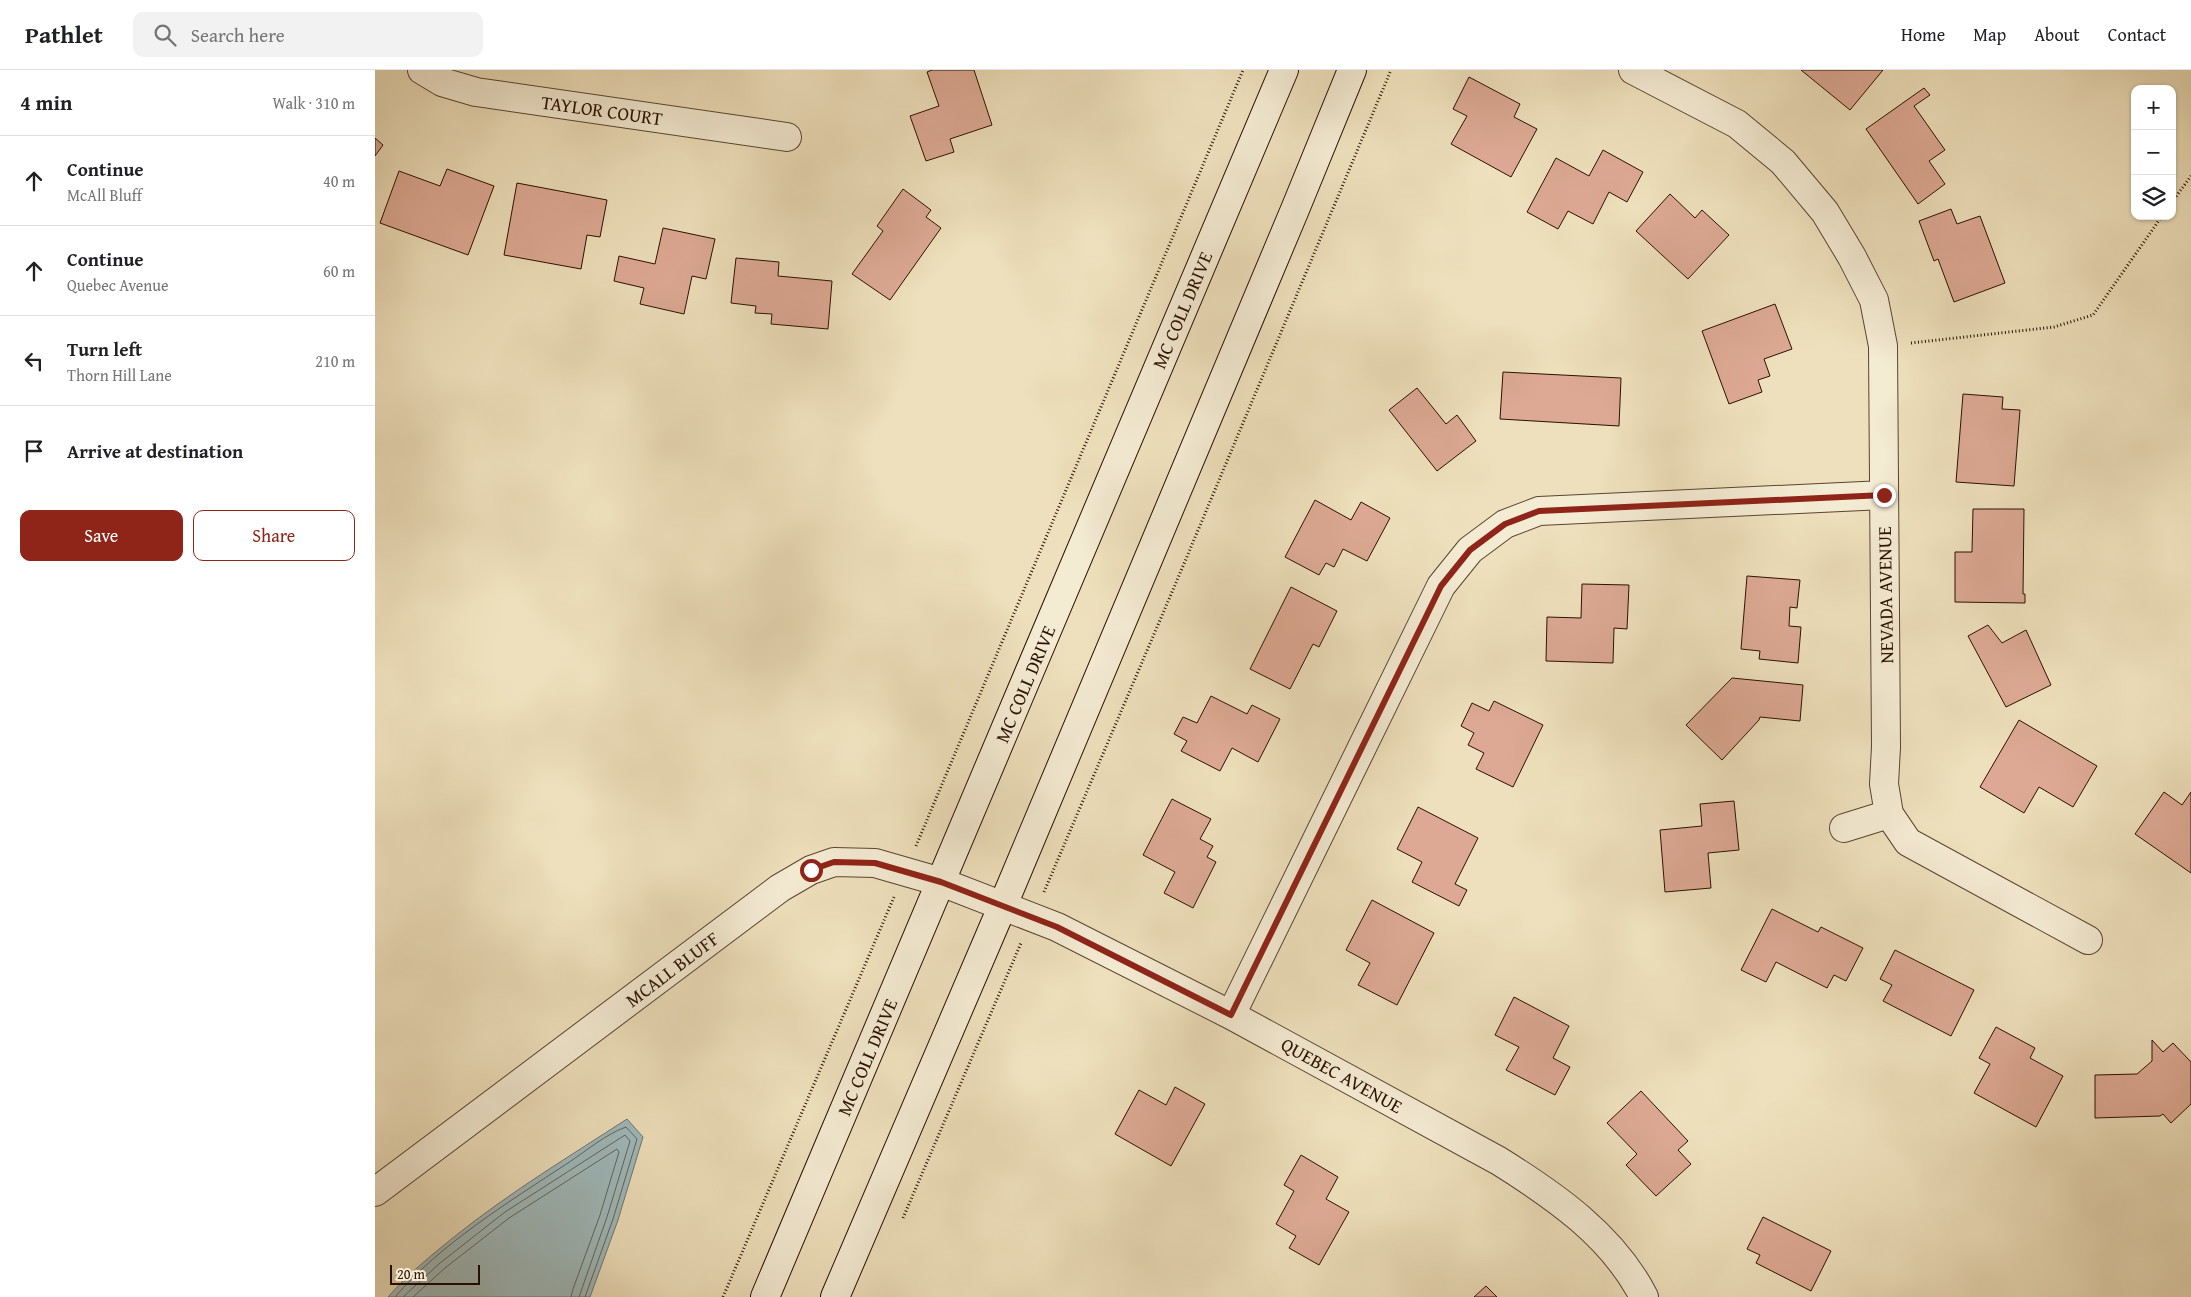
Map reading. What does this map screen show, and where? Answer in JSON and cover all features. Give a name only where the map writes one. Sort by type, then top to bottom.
[{"type":"street","name":"TAYLOR COURT","points":[[423,70],[441,82],[476,92],[787,137]]},
{"type":"street","name":"MC COLL DRIVE","points":[[765,1297],[1284,70]]},
{"type":"street","points":[[835,1297],[1003,905],[1352,70]]},
{"type":"street","name":"NEVADA AVENUE","points":[[1633,70],[1737,124],[1783,162],[1825,212],[1874,300],[1883,346],[1886,748],[1884,784],[1889,814],[1908,842],[2088,940]]},
{"type":"street","points":[[1231,1015],[1441,586],[1470,550],[1505,524],[1539,511],[1884,495]]},
{"type":"street","points":[[1843,828],[1889,814]]},
{"type":"street","name":"MCALL BLUFF","points":[[375,1192],[780,888],[811,870],[834,862],[875,863],[941,882],[1003,905]]},
{"type":"street","name":"QUEBEC AVENUE","points":[[1003,905],[1057,927],[1231,1015],[1499,1161],[1537,1185],[1569,1209],[1597,1234],[1636,1282],[1644,1297]]},
{"type":"path","points":[[723,1297],[905,872],[1243,70]]},
{"type":"path","points":[[903,1220],[1178,578],[1391,70]]},
{"type":"path","points":[[2176,197],[2191,176]]},
{"type":"path","points":[[1883,346],[2053,327],[2093,314],[2159,220]]},
{"type":"water","points":[[627,1119],[643,1137],[618,1220],[590,1297],[388,1297],[422,1264],[479,1218],[541,1174]]},
{"type":"building","points":[[932,70],[974,70],[992,125],[950,139],[954,152],[926,161],[910,116],[939,106],[927,72]]},
{"type":"building","points":[[1801,70],[1883,70],[1850,110]]},
{"type":"building","points":[[1469,77],[1520,104],[1514,117],[1537,129],[1511,177],[1451,144],[1467,116],[1453,109]]},
{"type":"building","points":[[1924,88],[1930,95],[1914,106],[1945,150],[1929,161],[1945,184],[1918,204],[1866,129]]},
{"type":"building","points":[[375,138],[383,145],[375,156]]},
{"type":"building","points":[[1603,150],[1643,172],[1627,202],[1609,192],[1593,224],[1568,211],[1558,229],[1527,212],[1556,158],[1589,176]]},
{"type":"building","points":[[447,169],[494,186],[468,255],[380,223],[399,171],[440,186]]},
{"type":"building","points":[[517,183],[607,200],[600,237],[587,235],[581,269],[504,255]]},
{"type":"building","points":[[903,189],[931,210],[926,217],[941,228],[890,300],[852,274],[883,231],[877,226]]},
{"type":"building","points":[[1670,194],[1695,218],[1702,210],[1729,235],[1688,279],[1636,231]]},
{"type":"building","points":[[1951,209],[1957,224],[1980,216],[2005,283],[1954,302],[1938,259],[1934,261],[1919,221]]},
{"type":"building","points":[[663,228],[715,239],[706,279],[692,276],[684,314],[640,304],[644,288],[614,281],[619,256],[655,264]]},
{"type":"building","points":[[736,258],[779,262],[778,276],[832,281],[828,329],[771,324],[772,314],[755,313],[756,306],[731,303]]},
{"type":"building","points":[[1775,304],[1792,349],[1764,359],[1770,376],[1758,380],[1762,392],[1729,404],[1702,331]]},
{"type":"building","points":[[1503,372],[1621,378],[1619,426],[1500,419]]},
{"type":"building","points":[[1417,388],[1446,424],[1457,415],[1476,441],[1437,471],[1389,410]]},
{"type":"building","points":[[1963,394],[2003,397],[2002,409],[2020,410],[2014,486],[1956,482]]},
{"type":"building","points":[[1315,500],[1351,520],[1361,502],[1390,518],[1367,561],[1343,549],[1334,567],[1326,563],[1319,575],[1285,557]]},
{"type":"building","points":[[1973,509],[2024,509],[2023,594],[2025,594],[2025,603],[1955,602],[1955,552],[1972,552]]},
{"type":"building","points":[[1747,576],[1800,580],[1797,608],[1790,607],[1789,626],[1801,627],[1798,663],[1759,659],[1760,651],[1741,649]]},
{"type":"building","points":[[1582,584],[1629,585],[1627,629],[1614,628],[1613,663],[1546,661],[1547,617],[1581,618]]},
{"type":"building","points":[[1291,587],[1337,611],[1319,647],[1313,644],[1290,689],[1250,669]]},
{"type":"building","points":[[1988,625],[2002,643],[2026,630],[2051,685],[2006,707],[1968,636]]},
{"type":"building","points":[[1732,678],[1803,685],[1800,721],[1760,717],[1722,760],[1686,725]]},
{"type":"building","points":[[1211,696],[1247,714],[1252,705],[1280,719],[1258,762],[1232,748],[1220,771],[1181,751],[1187,741],[1174,734],[1183,717],[1197,723]]},
{"type":"building","points":[[1494,701],[1543,725],[1513,787],[1476,769],[1484,753],[1468,745],[1474,733],[1461,726],[1472,703],[1489,711]]},
{"type":"building","points":[[2019,720],[2097,766],[2073,807],[2039,787],[2024,813],[1980,787]]},
{"type":"building","points":[[2164,792],[2182,805],[2191,792],[2191,873],[2135,834]]},
{"type":"building","points":[[1172,799],[1211,819],[1200,839],[1213,846],[1207,857],[1216,862],[1193,908],[1164,893],[1175,872],[1143,855]]},
{"type":"building","points":[[1734,801],[1739,850],[1708,853],[1711,888],[1665,892],[1660,830],[1702,826],[1700,804]]},
{"type":"building","points":[[1418,807],[1478,838],[1455,884],[1467,890],[1459,906],[1412,882],[1422,862],[1397,849]]},
{"type":"building","points":[[1372,900],[1434,933],[1397,1005],[1358,985],[1370,963],[1346,950]]},
{"type":"building","points":[[1772,909],[1818,932],[1821,927],[1863,948],[1846,981],[1834,975],[1827,988],[1776,962],[1766,982],[1741,970]]},
{"type":"building","points":[[1895,950],[1974,990],[1951,1036],[1883,1001],[1892,985],[1880,979]]},
{"type":"building","points":[[1514,997],[1569,1026],[1553,1058],[1570,1067],[1555,1095],[1506,1070],[1519,1047],[1495,1035]]},
{"type":"building","points":[[1996,1027],[2035,1048],[2030,1058],[2063,1076],[2036,1127],[1974,1093],[1990,1064],[1979,1058]]},
{"type":"building","points":[[2152,1040],[2163,1052],[2173,1043],[2191,1062],[2191,1104],[2171,1123],[2163,1114],[2160,1116],[2095,1118],[2095,1075],[2137,1074],[2152,1061]]},
{"type":"building","points":[[1175,1087],[1205,1104],[1171,1166],[1115,1134],[1139,1090],[1166,1105]]},
{"type":"building","points":[[1641,1091],[1688,1141],[1678,1150],[1691,1164],[1656,1196],[1626,1165],[1637,1154],[1607,1123]]},
{"type":"building","points":[[1301,1155],[1338,1177],[1326,1199],[1349,1212],[1319,1265],[1289,1248],[1296,1236],[1276,1224],[1294,1191],[1284,1185]]},
{"type":"building","points":[[1763,1217],[1831,1251],[1811,1291],[1756,1263],[1760,1255],[1747,1249]]},
{"type":"building","points":[[1486,1286],[1497,1297],[1474,1297]]},
{"type":"route","points":[[811,870],[834,862],[875,863],[941,882],[1057,927],[1231,1015],[1441,586],[1470,550],[1505,524],[1539,511],[1884,495]]}]
